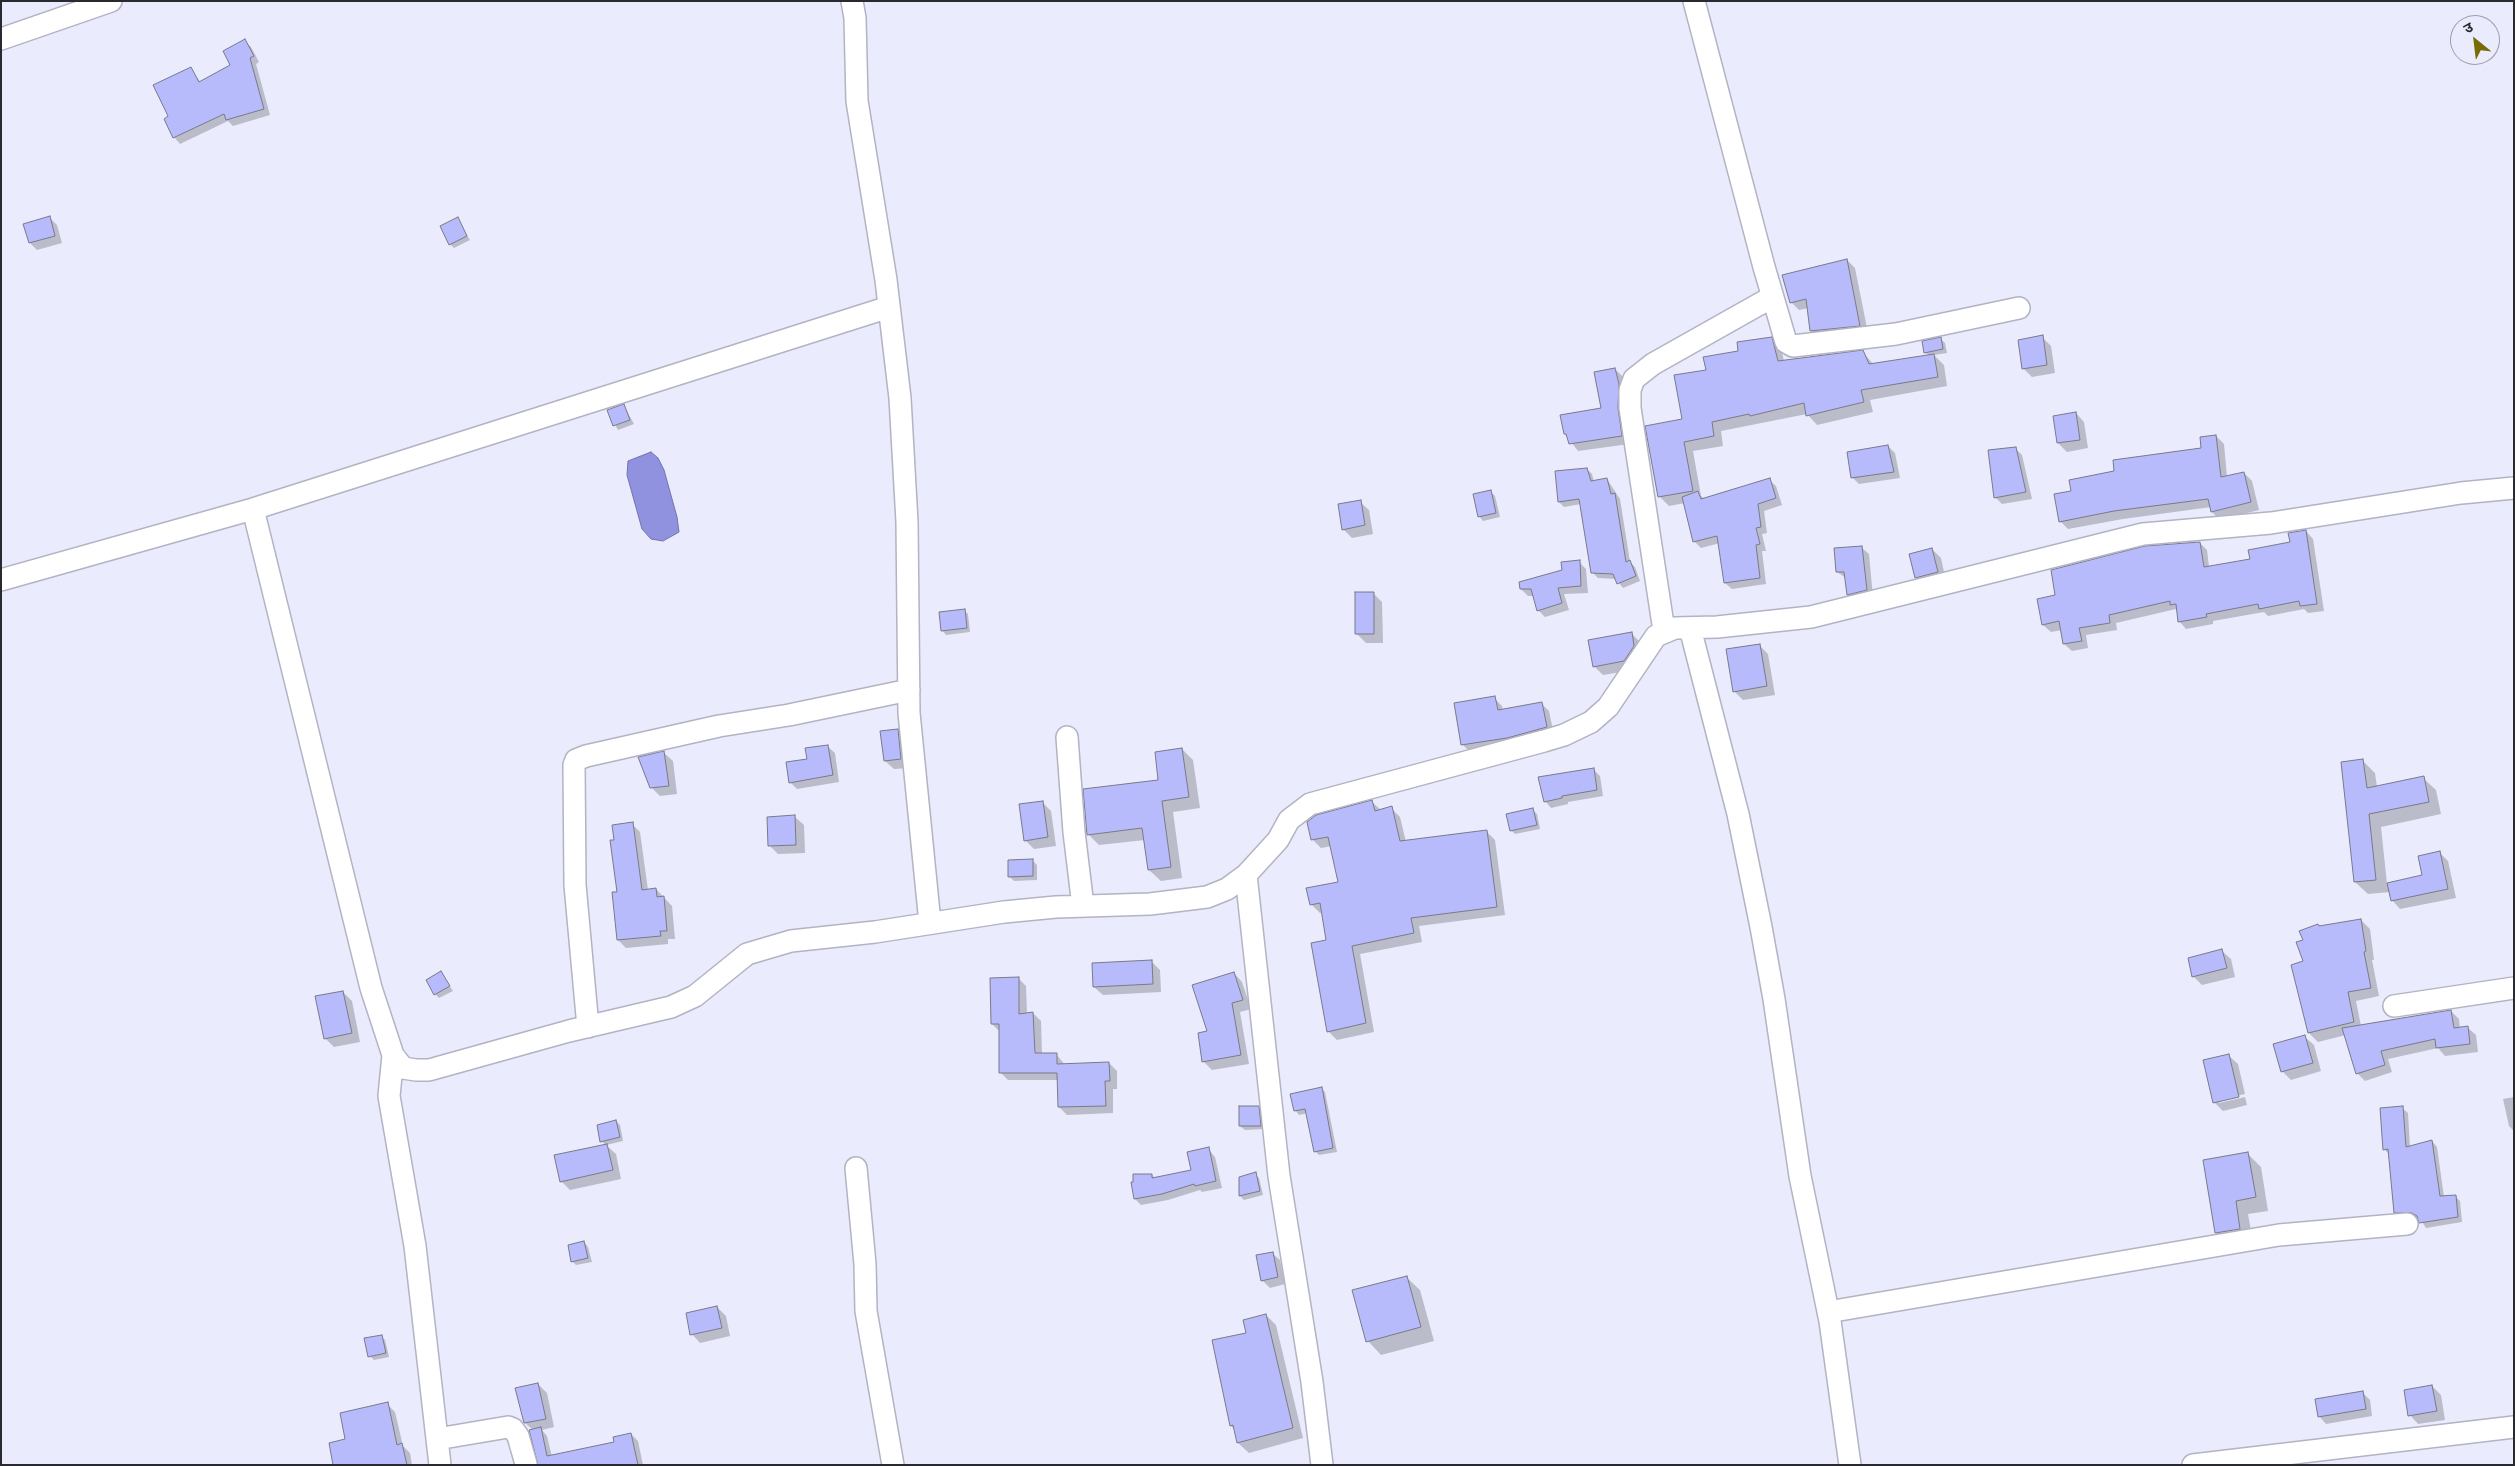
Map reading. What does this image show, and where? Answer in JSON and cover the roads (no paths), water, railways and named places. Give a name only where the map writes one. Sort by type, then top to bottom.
[{"type":"street","points":[[1,39],[111,1]]},
{"type":"street","points":[[852,1],[855,10],[857,101],[889,307],[900,398],[907,522],[909,690],[930,923]]},
{"type":"street","points":[[1694,1],[1782,335],[1786,342],[1793,346],[1896,334],[2018,308]]},
{"type":"street","points":[[1664,631],[1630,408],[1632,384],[1634,379],[1653,364],[1772,297]]},
{"type":"street","points":[[1,580],[254,509],[889,307]]},
{"type":"street","points":[[254,509],[371,988],[393,1055],[403,1068],[429,1070],[588,1027],[648,1014],[695,996],[715,982],[732,964],[752,951],[791,941],[875,932],[1004,912],[1083,906],[1150,904],[1207,897],[1228,889],[1246,875],[1278,840],[1289,820],[1310,804],[1544,741],[1564,735],[1592,722],[1608,708],[1656,636],[1664,631],[1811,618],[2143,534],[2271,523],[2461,493],[2514,488]]},
{"type":"street","points":[[1690,628],[1738,814],[1774,1000],[1800,1176],[1828,1312],[1850,1465]]},
{"type":"street","points":[[588,1027],[575,885],[574,765],[576,760],[586,756],[719,726],[789,715],[909,690]]},
{"type":"street","points":[[1067,737],[1074,832],[1083,906]]},
{"type":"street","points":[[1246,875],[1279,1176],[1312,1382],[1322,1465]]},
{"type":"street","points":[[2394,1006],[2514,988]]},
{"type":"street","points":[[393,1055],[389,1096],[415,1246],[440,1465]]},
{"type":"street","points":[[856,1168],[866,1264],[866,1311],[893,1465]]},
{"type":"street","points":[[1828,1312],[2279,1235],[2407,1224]]},
{"type":"street","points":[[437,1440],[508,1427],[513,1429],[518,1436],[526,1464]]},
{"type":"street","points":[[2192,1465],[2289,1459],[2514,1427]]},
{"type":"water","points":[[651,452],[658,458],[664,470],[677,517],[679,532],[663,541],[651,539],[642,529],[627,475],[628,461]]}]
